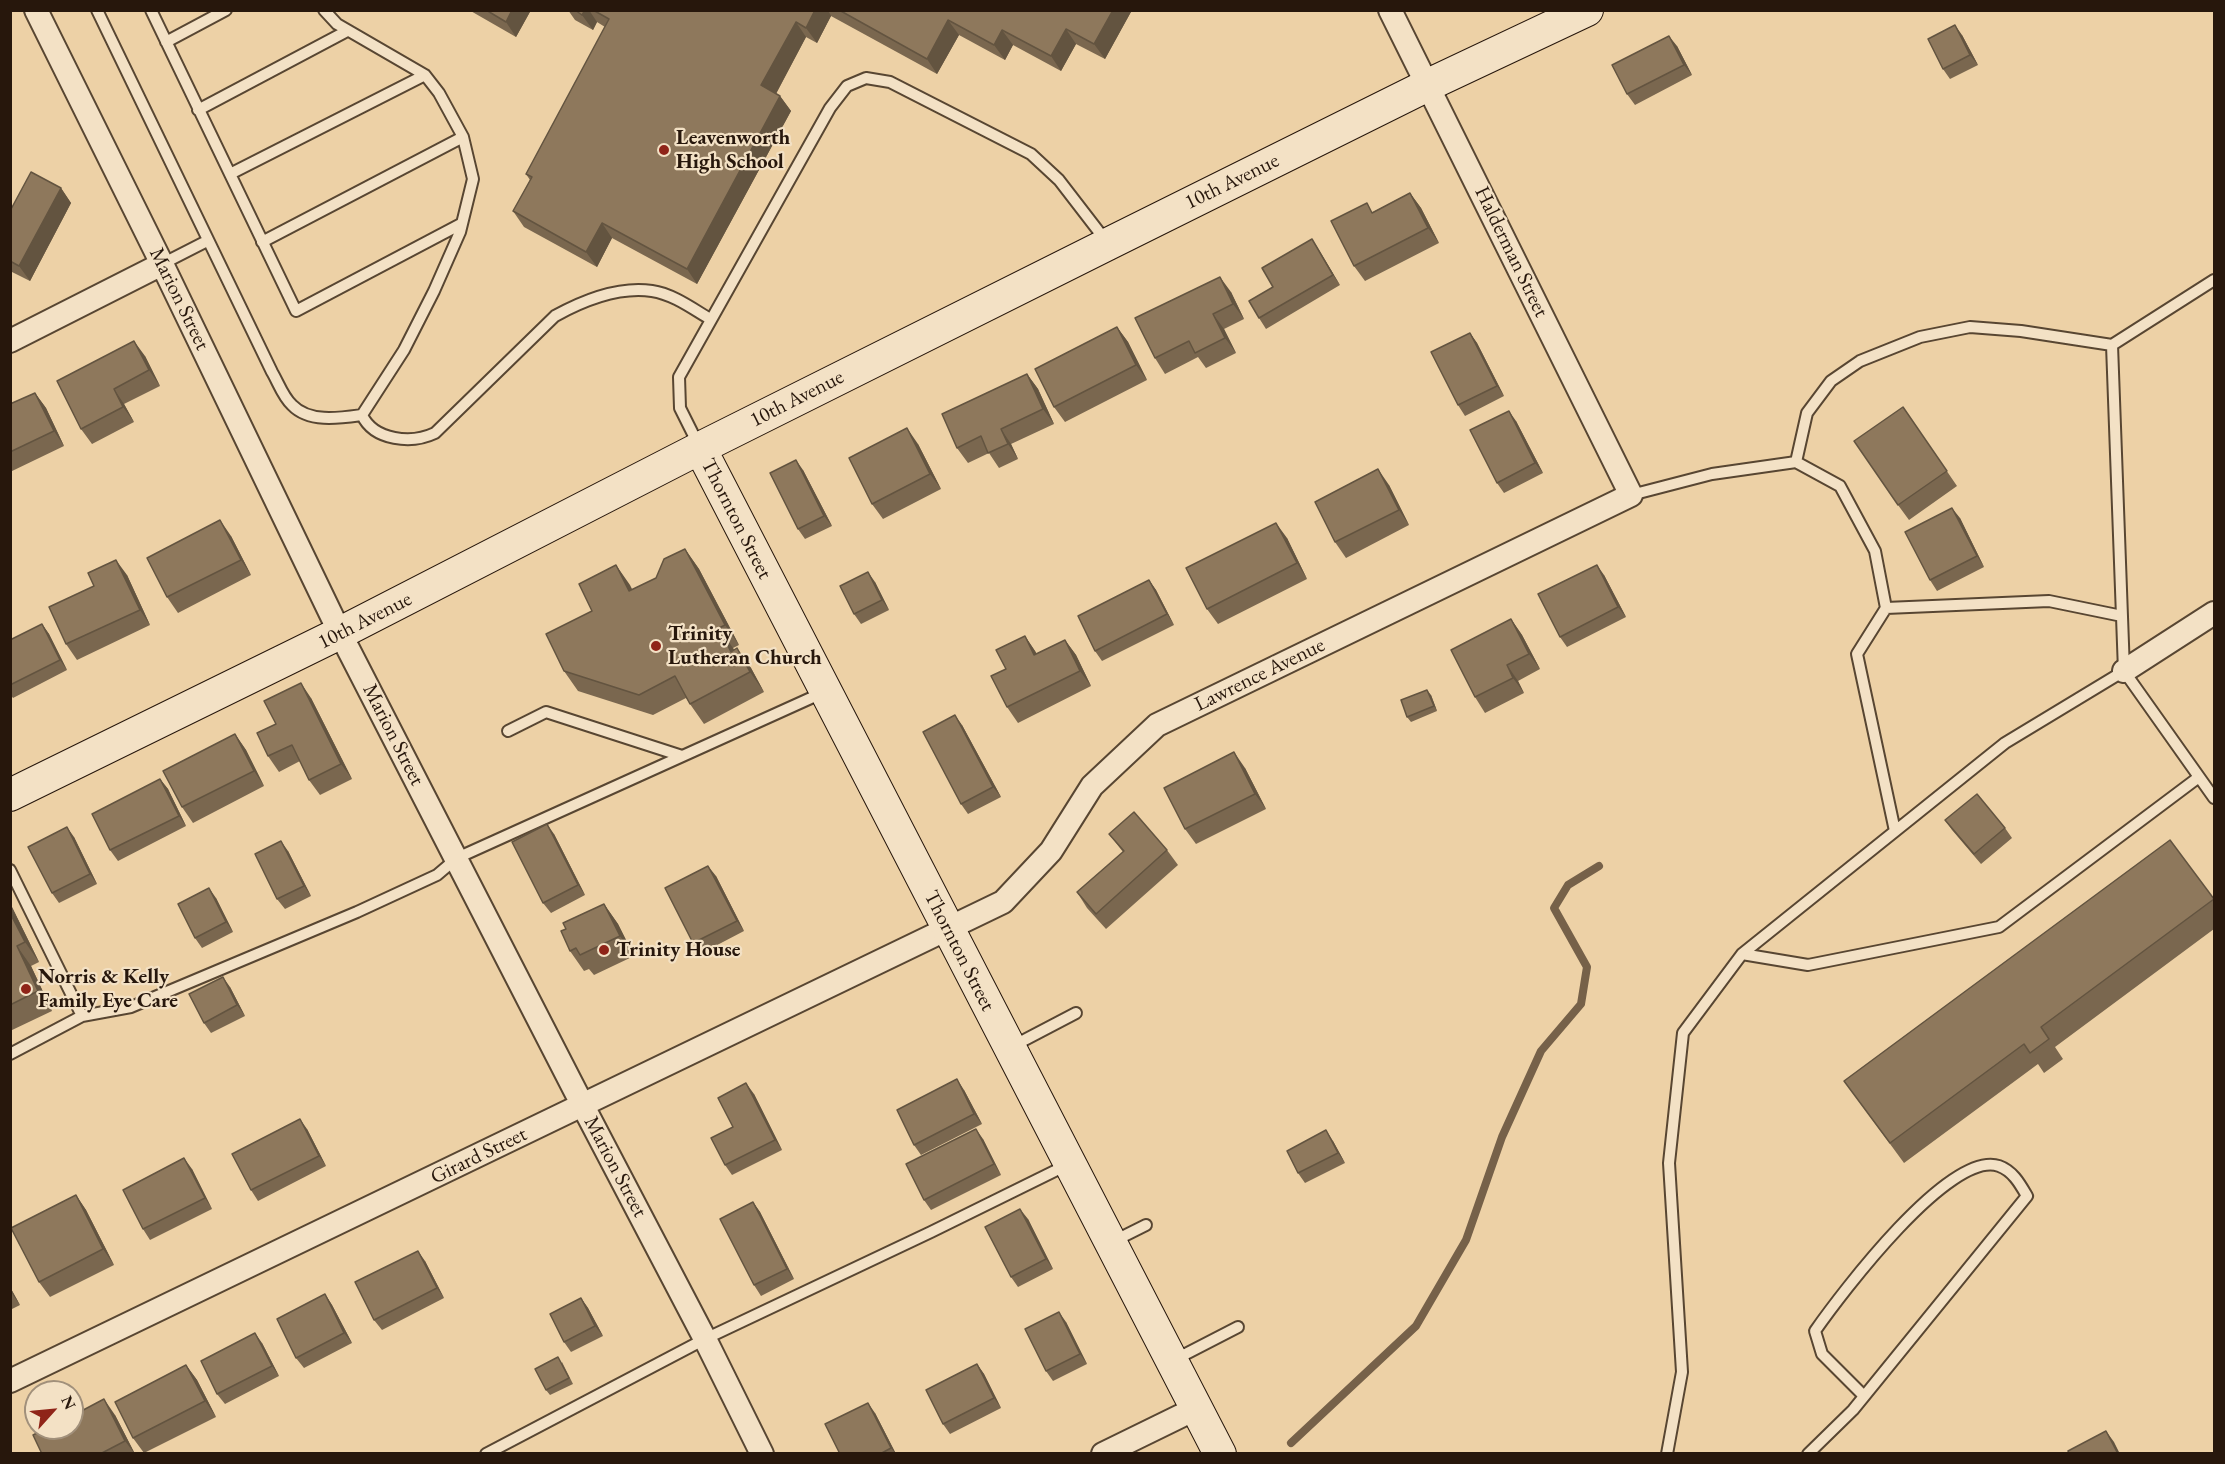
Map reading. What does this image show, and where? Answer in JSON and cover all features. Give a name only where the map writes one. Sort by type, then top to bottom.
[{"type":"street","name":"Marion Street","points":[[36,10],[162,264],[340,633],[705,1339],[762,1454]]},
{"type":"street","name":"Halderman Street","points":[[1390,10],[1631,495]]},
{"type":"street","name":"10th Avenue","points":[[10,795],[340,633],[700,448],[1108,244],[1428,85],[1587,10]]},
{"type":"street","points":[[10,341],[162,264]]},
{"type":"street","name":"Thornton Street","points":[[700,448],[1220,1454]]},
{"type":"street","name":"Lawrence Avenue","points":[[949,930],[1003,902],[1051,852],[1092,786],[1157,725],[1631,495]]},
{"type":"street","points":[[2124,671],[2214,613]]},
{"type":"street","name":"Girard Street","points":[[10,1381],[949,930]]},
{"type":"street","points":[[1103,1454],[1197,1408]]},
{"type":"lane","points":[[97,10],[272,372],[292,406],[311,415],[334,419],[362,415],[404,350],[429,301],[461,224],[473,179],[464,137],[439,93],[425,75],[336,24],[324,10]]},
{"type":"lane","points":[[151,10],[296,311],[461,224]]},
{"type":"lane","points":[[166,42],[226,10]]},
{"type":"lane","points":[[198,110],[347,31]]},
{"type":"lane","points":[[230,174],[425,75]]},
{"type":"lane","points":[[700,448],[680,408],[679,377],[830,108],[847,86],[866,78],[890,82],[1031,154],[1059,180],[1108,244]]},
{"type":"lane","points":[[262,242],[464,137]]},
{"type":"lane","points":[[162,264],[207,241]]},
{"type":"lane","points":[[1796,462],[1806,413],[1831,381],[1860,361],[1920,337],[1970,327],[2021,331],[2112,345],[2214,280]]},
{"type":"lane","points":[[362,415],[366,424],[393,438],[423,438],[435,433],[555,316],[573,306],[614,292],[653,291],[673,297],[710,319]]},
{"type":"lane","points":[[2112,345],[2124,671],[2214,798]]},
{"type":"lane","points":[[1631,495],[1713,474],[1796,462],[1840,486],[1875,551],[1886,608],[1857,654],[1895,831]]},
{"type":"lane","points":[[1886,608],[2049,601],[2122,616]]},
{"type":"lane","points":[[1667,1454],[1682,1372],[1669,1163],[1683,1033],[1742,954],[2005,743],[2124,671]]},
{"type":"lane","points":[[10,1054],[82,1016],[130,1007],[357,912],[437,875],[457,858],[825,691]]},
{"type":"lane","points":[[508,732],[546,712],[682,756]]},
{"type":"lane","points":[[1742,954],[1808,964],[1999,927],[2199,777]]},
{"type":"lane","points":[[10,870],[82,1016]]},
{"type":"lane","points":[[1010,1047],[1076,1012]]},
{"type":"lane","points":[[486,1454],[705,1339],[932,1232],[1070,1163]]},
{"type":"lane","points":[[1808,1454],[1853,1410],[2027,1196],[2017,1179],[1999,1166],[1978,1166],[1954,1178],[1896,1228],[1815,1331],[1822,1354],[1864,1396]]},
{"type":"lane","points":[[1111,1243],[1146,1225]]},
{"type":"lane","points":[[1173,1361],[1238,1327]]},
{"type":"building","points":[[486,10],[512,10],[506,22]]},
{"type":"building","points":[[575,10],[585,10],[582,15]]},
{"type":"building","name":"Leavenworth High School","points":[[593,10],[815,10],[806,28],[796,22],[761,85],[780,96],[687,269],[602,223],[586,252],[513,211],[532,177],[526,174],[609,19]]},
{"type":"building","points":[[839,10],[1113,10],[1094,44],[1066,29],[1051,56],[1002,30],[994,45],[948,20],[927,59]]},
{"type":"building","points":[[1955,25],[1970,55],[1943,69],[1928,39]]},
{"type":"building","points":[[1669,36],[1684,65],[1627,94],[1612,65]]},
{"type":"building","points":[[31,172],[61,188],[19,266],[10,261],[10,211]]},
{"type":"building","points":[[1410,193],[1428,228],[1354,266],[1331,221],[1367,203],[1372,213]]},
{"type":"building","points":[[1312,239],[1333,275],[1259,318],[1249,301],[1273,287],[1262,268]]},
{"type":"building","points":[[1220,277],[1233,304],[1213,314],[1225,338],[1195,353],[1189,341],[1155,358],[1135,318]]},
{"type":"building","points":[[1117,327],[1136,365],[1054,407],[1035,369]]},
{"type":"building","points":[[1470,333],[1497,386],[1458,405],[1431,352]]},
{"type":"building","points":[[134,341],[149,370],[114,389],[123,407],[81,429],[57,381]]},
{"type":"building","points":[[1027,374],[1043,409],[1001,429],[1008,444],[988,453],[981,436],[957,448],[942,414]]},
{"type":"building","points":[[35,393],[54,431],[10,452],[10,404]]},
{"type":"building","points":[[1903,407],[1947,471],[1898,505],[1854,441]]},
{"type":"building","points":[[1509,411],[1535,463],[1497,483],[1470,430]]},
{"type":"building","points":[[907,428],[930,474],[872,504],[849,458]]},
{"type":"building","points":[[796,460],[824,516],[798,529],[770,473]]},
{"type":"building","points":[[1378,469],[1399,510],[1335,542],[1315,502]]},
{"type":"building","points":[[1952,508],[1977,556],[1930,580],[1905,532]]},
{"type":"building","points":[[220,520],[241,560],[167,597],[147,558]]},
{"type":"building","points":[[1276,523],[1297,563],[1207,609],[1186,568]]},
{"type":"building","name":"Trinity Lutheran Church","points":[[685,549],[725,625],[719,628],[731,652],[737,648],[750,672],[690,704],[675,676],[639,695],[564,671],[546,634],[592,611],[579,584],[616,565],[629,591],[656,578],[664,559]]},
{"type":"building","points":[[116,560],[140,610],[66,644],[49,607],[94,586],[88,573]]},
{"type":"building","points":[[1597,565],[1618,607],[1560,637],[1538,594]]},
{"type":"building","points":[[868,572],[882,600],[854,614],[840,586]]},
{"type":"building","points":[[1149,580],[1167,614],[1095,651],[1078,616]]},
{"type":"building","points":[[1511,619],[1529,654],[1507,665],[1513,678],[1475,697],[1451,650]]},
{"type":"building","points":[[42,624],[60,660],[10,685],[10,640]]},
{"type":"building","points":[[1025,636],[1034,655],[1065,640],[1080,671],[1007,707],[991,676],[1006,669],[996,650]]},
{"type":"building","points":[[301,683],[341,764],[309,780],[292,745],[268,756],[257,733],[276,724],[264,701]]},
{"type":"building","points":[[1427,690],[1434,706],[1407,717],[1401,700]]},
{"type":"building","points":[[955,715],[993,787],[961,804],[923,732]]},
{"type":"building","points":[[235,734],[254,771],[182,807],[163,771]]},
{"type":"building","points":[[1234,752],[1255,794],[1185,829],[1164,788]]},
{"type":"building","points":[[160,779],[179,816],[110,850],[92,814]]},
{"type":"building","points":[[1977,794],[2005,828],[1974,854],[1945,820]]},
{"type":"building","points":[[1134,812],[1167,850],[1096,914],[1077,892],[1124,851],[1109,834]]},
{"type":"building","points":[[547,824],[578,885],[543,903],[512,842]]},
{"type":"building","points":[[67,827],[90,874],[52,893],[28,847]]},
{"type":"building","points":[[2170,840],[2214,899],[2041,1027],[2049,1039],[2030,1053],[2024,1044],[1890,1143],[1844,1081]]},
{"type":"building","points":[[281,841],[304,886],[277,899],[255,854]]},
{"type":"building","points":[[708,866],[737,921],[693,943],[665,888]]},
{"type":"building","points":[[209,888],[226,922],[195,938],[178,904]]},
{"type":"building","points":[[604,904],[620,936],[580,955],[576,948],[570,951],[561,931],[566,929],[563,923]]},
{"type":"building","points":[[10,913],[25,942],[17,946],[38,991],[10,1005]]},
{"type":"building","points":[[223,977],[237,1005],[204,1023],[189,994]]},
{"type":"building","points":[[957,1079],[974,1114],[914,1145],[897,1110]]},
{"type":"building","points":[[746,1083],[775,1140],[725,1165],[711,1138],[733,1127],[718,1098]]},
{"type":"building","points":[[300,1119],[319,1156],[251,1190],[232,1154]]},
{"type":"building","points":[[976,1129],[994,1164],[924,1200],[906,1164]]},
{"type":"building","points":[[1326,1130],[1338,1153],[1298,1173],[1287,1151]]},
{"type":"building","points":[[184,1158],[205,1198],[143,1229],[123,1190]]},
{"type":"building","points":[[76,1195],[103,1249],[39,1282],[11,1228]]},
{"type":"building","points":[[753,1202],[787,1269],[754,1285],[720,1219]]},
{"type":"building","points":[[1020,1209],[1046,1259],[1011,1277],[985,1227]]},
{"type":"building","points":[[418,1251],[437,1288],[374,1320],[355,1282]]},
{"type":"building","points":[[325,1294],[344,1333],[296,1358],[277,1319]]},
{"type":"building","points":[[581,1298],[595,1326],[564,1342],[550,1314]]},
{"type":"building","points":[[1059,1312],[1080,1354],[1046,1371],[1025,1329]]},
{"type":"building","points":[[255,1333],[272,1366],[217,1394],[201,1361]]},
{"type":"building","points":[[558,1357],[569,1378],[546,1390],[535,1369]]},
{"type":"building","points":[[977,1364],[994,1398],[943,1424],[926,1390]]},
{"type":"building","points":[[186,1365],[205,1401],[133,1438],[115,1402]]},
{"type":"building","points":[[104,1399],[125,1441],[100,1454],[42,1454],[35,1440],[84,1440],[84,1410]]},
{"type":"building","points":[[868,1403],[891,1448],[880,1454],[840,1454],[825,1424]]},
{"type":"building","points":[[2106,1431],[2118,1454],[2069,1454],[2068,1451]]},
{"type":"waterway","points":[[1291,1443],[1416,1326],[1466,1240],[1502,1137],[1541,1051],[1581,1004],[1587,967],[1554,908],[1568,885],[1599,866]]},
{"type":"place","name":"Leavenworth High School","points":[[664,150]]},
{"type":"place","name":"Trinity Lutheran Church","points":[[656,646]]},
{"type":"place","name":"Trinity House","points":[[604,950]]},
{"type":"place","name":"Norris & Kelly Family Eye Care","points":[[26,989]]}]
